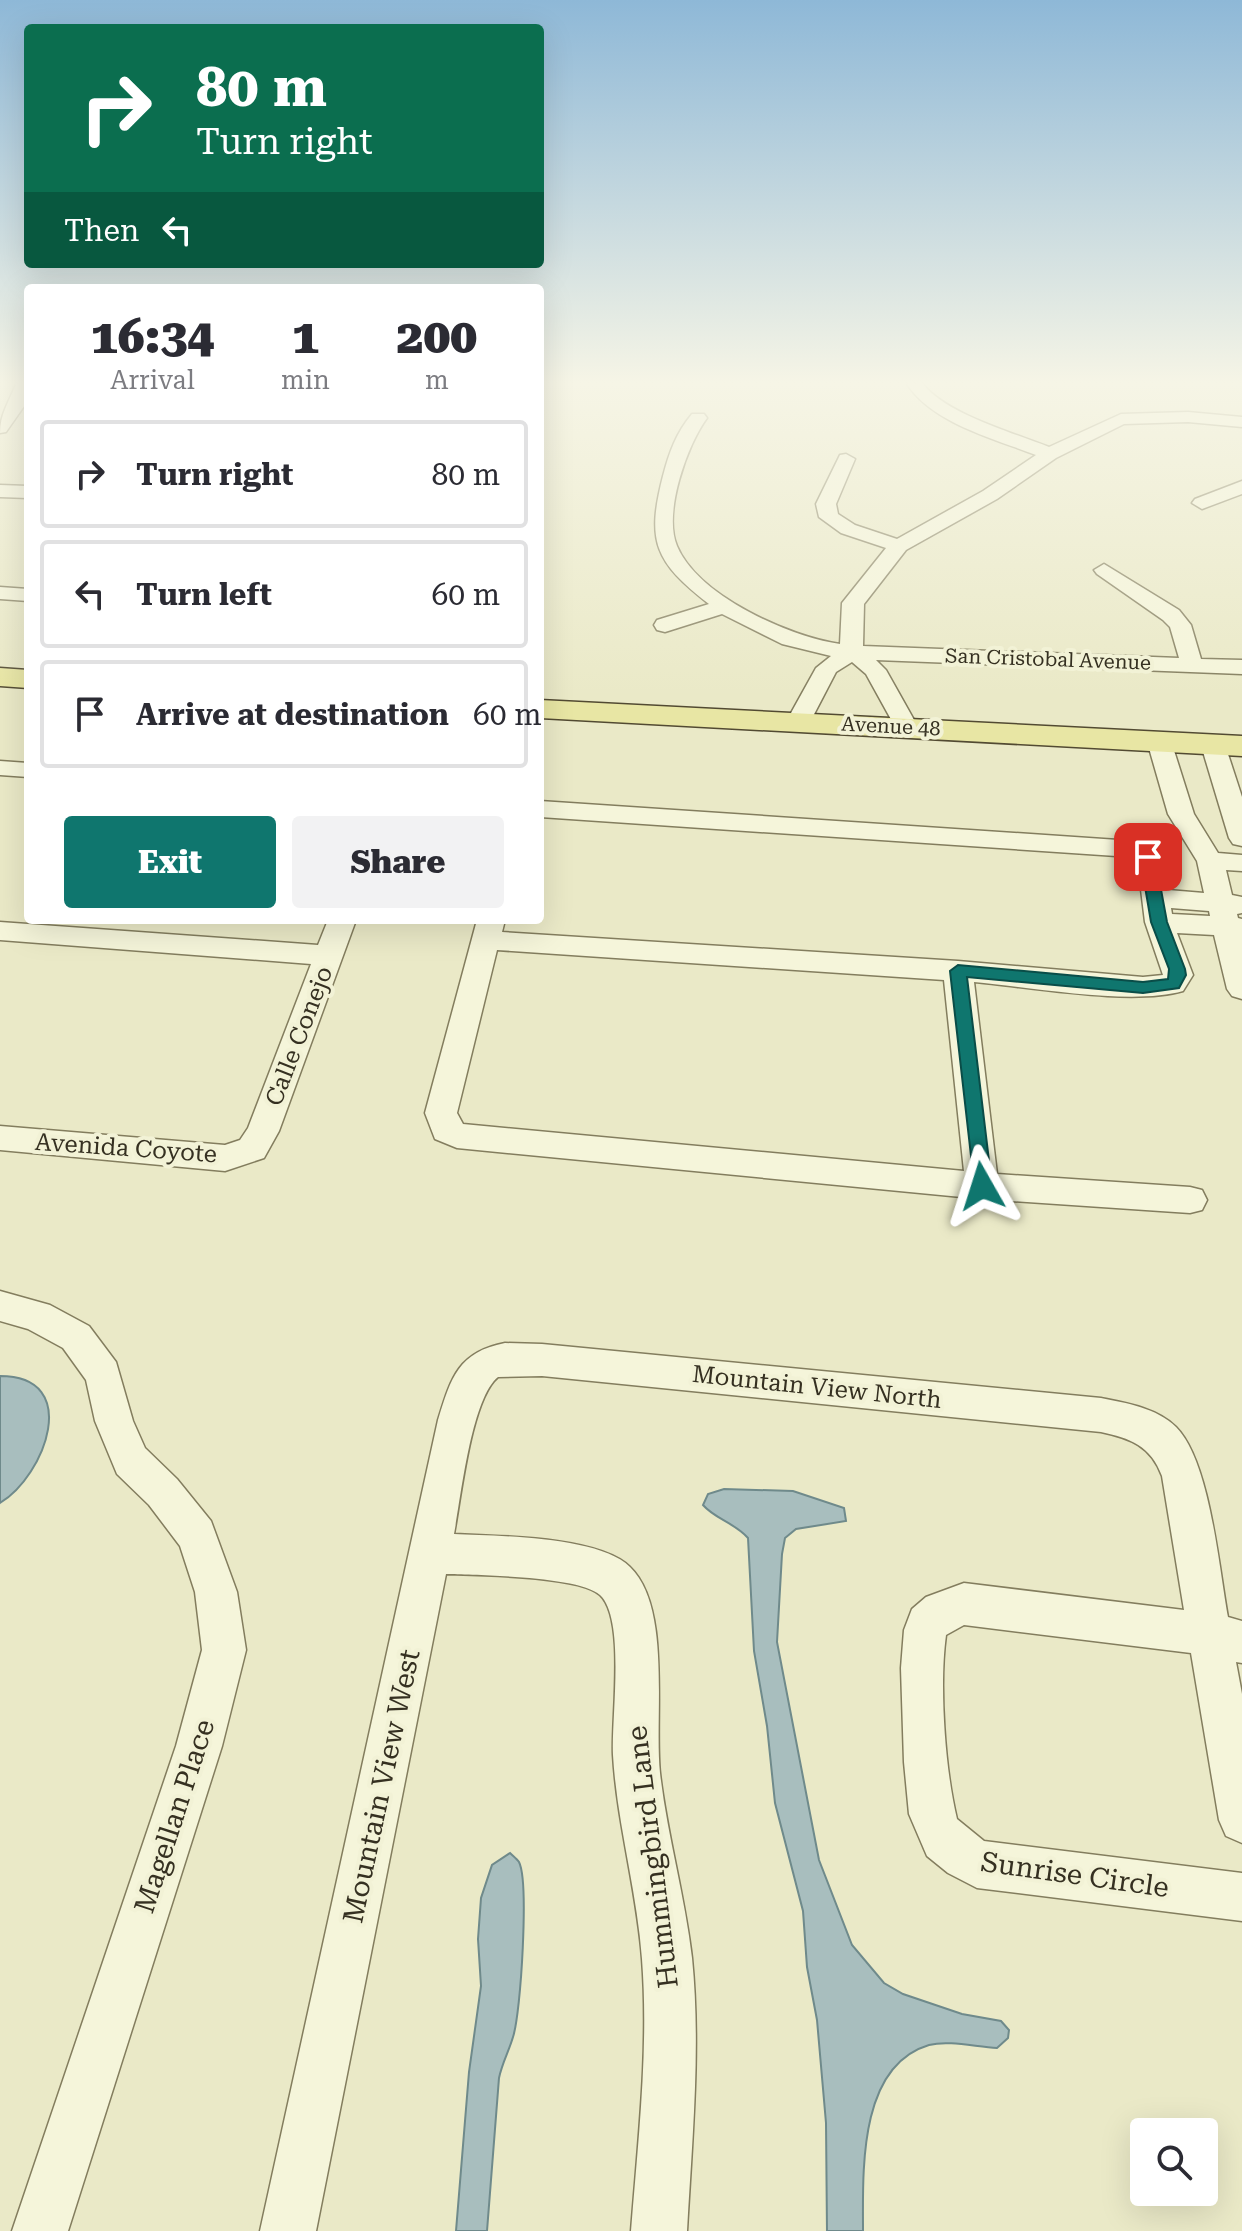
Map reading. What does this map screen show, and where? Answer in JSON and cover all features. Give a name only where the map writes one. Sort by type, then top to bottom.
[{"type":"main road","points":[[0,677],[24,679]]},
{"type":"main road","name":"Avenue 48","points":[[544,709],[1228,745]]},
{"type":"street","name":"San Cristobal Avenue","points":[[670,488],[663,529],[671,554],[722,607],[757,628],[829,650],[853,652],[1242,667]]},
{"type":"street","points":[[833,488],[826,504],[829,517],[848,529],[899,546]]},
{"type":"street","points":[[906,727],[875,670],[853,652],[850,635],[853,603],[899,546],[1000,488]]},
{"type":"street","points":[[1202,503],[1239,488]]},
{"type":"street","points":[[0,491],[24,492]]},
{"type":"street","points":[[1104,570],[1171,615],[1180,625],[1192,665]]},
{"type":"street","points":[[0,593],[24,595]]},
{"type":"street","points":[[665,625],[722,607]]},
{"type":"street","points":[[798,722],[827,668],[853,652]]},
{"type":"street","points":[[1159,741],[1181,814],[1210,861],[1233,916],[1242,989]]},
{"type":"street","points":[[1228,745],[1242,838]]},
{"type":"street","points":[[0,768],[24,770]]},
{"type":"street","points":[[544,809],[1117,846],[1143,852],[1148,857],[1157,910],[1178,975],[1173,984],[1143,987],[488,930],[441,1113],[446,1130],[457,1136],[982,1186],[1190,1200]]},
{"type":"street","points":[[1210,861],[1242,863]]},
{"type":"street","points":[[1157,910],[1233,916]]},
{"type":"street","name":"Calle Conejo","points":[[252,1149],[263,1131],[341,924]]},
{"type":"street","points":[[0,931],[329,956]]},
{"type":"street","points":[[958,971],[982,1186]]},
{"type":"street","name":"Avenida Coyote","points":[[0,1138],[225,1158],[252,1149]]},
{"type":"street","name":"Magellan Place","points":[[0,1306],[37,1316],[76,1337],[103,1374],[114,1421],[131,1461],[163,1492],[197,1535],[216,1592],[224,1650],[199,1746],[40,2231]]},
{"type":"street","name":"Mountain View North","points":[[501,1358],[1101,1415],[1132,1421],[1160,1436],[1175,1453],[1231,1636]]},
{"type":"street","name":"Mountain View West","points":[[288,2231],[464,1397],[473,1376],[485,1363],[501,1358]]},
{"type":"street","name":"Hummingbird Lane","points":[[430,1553],[571,1564],[599,1571],[615,1580],[627,1595],[634,1623],[635,1744],[641,1803],[660,1908],[669,1986],[669,2070],[659,2231]]},
{"type":"street","name":"Sunrise Circle","points":[[1231,1636],[995,1606],[964,1604],[946,1608],[925,1628],[923,1652],[928,1797],[935,1826],[944,1842],[977,1864],[1242,1897]]},
{"type":"street","points":[[1231,1636],[1242,1820]]},
{"type":"shaded area","points":[[0,1376],[26,1380],[41,1392],[48,1409],[48,1429],[42,1451],[31,1472],[0,1503]]},
{"type":"shaded area","points":[[724,1489],[793,1491],[844,1508],[846,1521],[796,1529],[785,1538],[777,1642],[819,1860],[852,1945],[884,1983],[903,1994],[962,2014],[1001,2021],[1009,2030],[1008,2038],[997,2048],[954,2043],[929,2045],[906,2057],[889,2075],[877,2098],[869,2124],[863,2180],[863,2231],[827,2231],[826,2123],[817,2020],[807,1967],[803,1911],[775,1803],[767,1726],[754,1651],[748,1538],[703,1505],[708,1494]]},
{"type":"shaded area","points":[[510,1853],[519,1862],[522,1874],[524,1920],[521,1976],[513,2037],[499,2078],[487,2231],[456,2231],[469,2072],[481,1986],[478,1939],[481,1898],[492,1865]]},
{"type":"route","points":[[982,1186],[958,971],[1143,987],[1173,984],[1177,980],[1177,969],[1167,951],[1159,922],[1148,857]]}]
